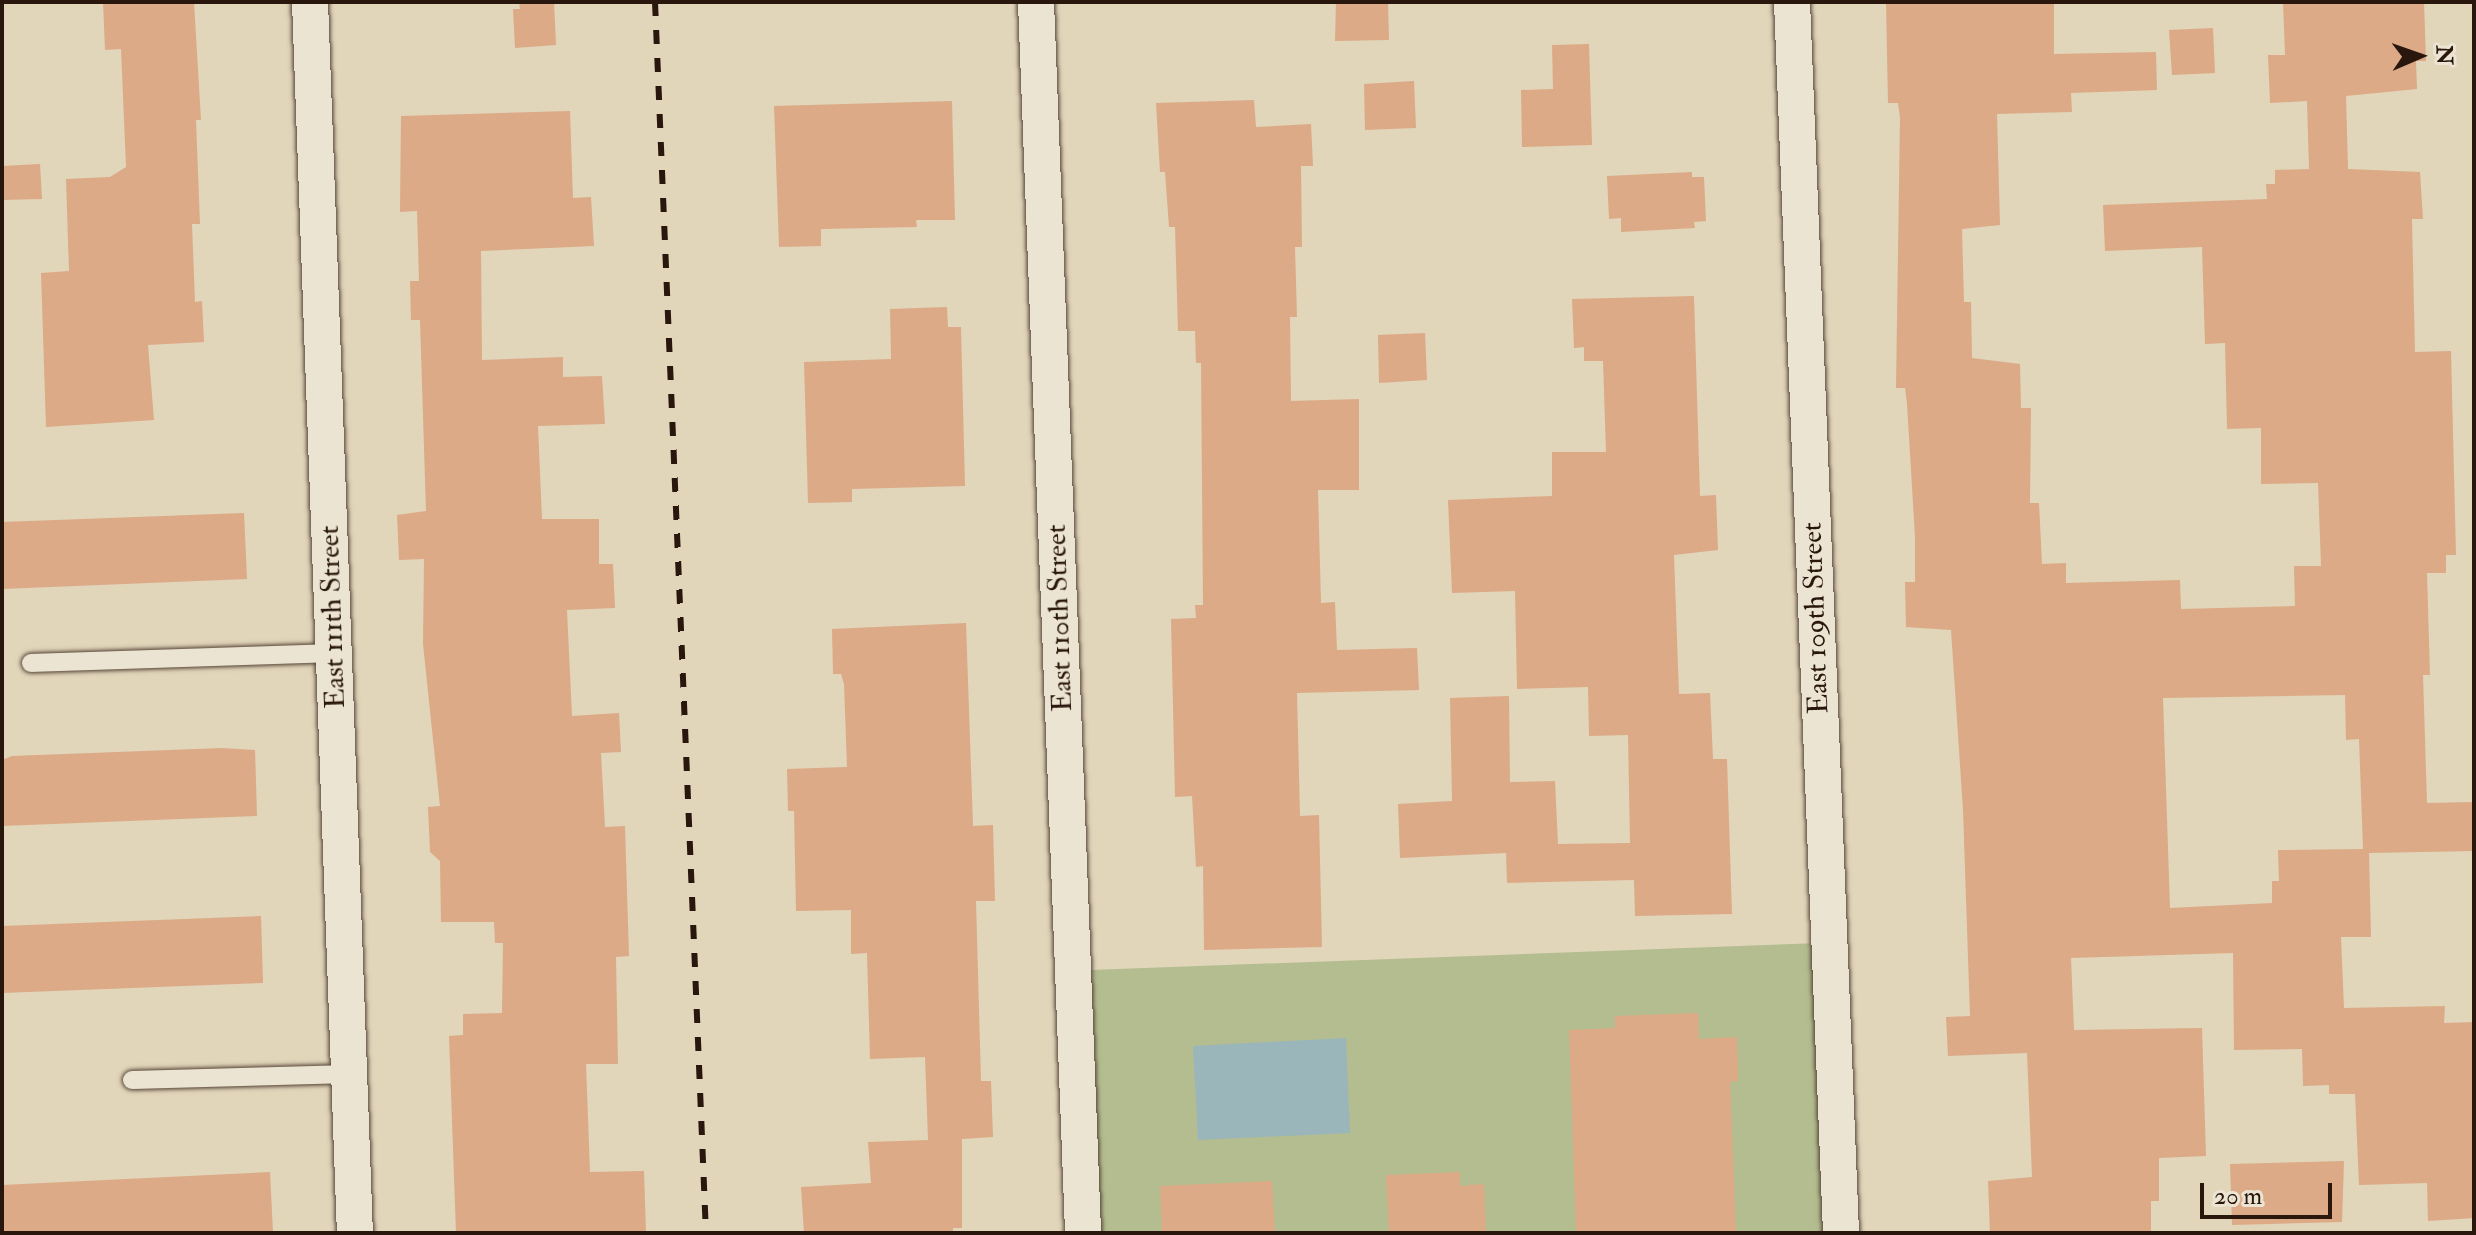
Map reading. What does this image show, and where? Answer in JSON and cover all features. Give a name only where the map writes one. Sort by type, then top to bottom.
[{"type":"street","name":"East 111th Street","points":[[310,2],[355,1233]]},
{"type":"street","name":"East 110th Street","points":[[1036,2],[1083,1233]]},
{"type":"street","name":"East 109th Street","points":[[1792,2],[1841,1233]]},
{"type":"lane","points":[[31,663],[334,653]]},
{"type":"lane","points":[[132,1080],[350,1074]]},
{"type":"green space","points":[[1821,943],[1832,1233],[1101,1233],[1091,970]]},
{"type":"water","points":[[1346,1038],[1350,1133],[1198,1140],[1193,1046]]},
{"type":"building","points":[[103,2],[194,2],[201,120],[196,120],[200,224],[192,224],[195,302],[202,301],[204,342],[148,345],[154,420],[46,427],[41,273],[69,271],[66,179],[110,177],[126,167],[121,49],[105,50]]},
{"type":"building","points":[[519,2],[554,2],[556,45],[515,48],[513,9],[520,9]]},
{"type":"building","points":[[1336,2],[1388,2],[1389,40],[1335,41]]},
{"type":"building","points":[[1886,2],[2054,2],[2054,54],[2156,52],[2157,90],[2071,93],[2072,112],[1997,114],[2000,225],[1962,229],[1964,302],[1971,302],[1972,358],[2020,364],[2021,408],[2031,408],[2030,503],[2039,503],[2042,564],[2066,563],[2066,583],[2180,580],[2181,609],[2295,606],[2294,566],[2321,566],[2318,483],[2261,484],[2261,428],[2227,429],[2225,343],[2205,344],[2202,247],[2105,251],[2103,205],[2267,199],[2266,184],[2275,184],[2275,170],[2309,169],[2307,101],[2270,103],[2268,55],[2285,55],[2283,2],[2424,2],[2426,61],[2416,61],[2417,89],[2346,96],[2348,169],[2420,172],[2423,219],[2412,219],[2415,352],[2451,351],[2456,555],[2446,555],[2446,573],[2427,573],[2430,675],[2423,675],[2427,803],[2474,802],[2474,851],[2369,853],[2371,937],[2341,937],[2344,1008],[2445,1006],[2444,1023],[2474,1022],[2474,1218],[2428,1221],[2427,1183],[2359,1185],[2355,1094],[2329,1094],[2329,1085],[2303,1086],[2302,1049],[2234,1050],[2233,953],[2071,958],[2074,1030],[2202,1028],[2206,1156],[2159,1158],[2159,1201],[2151,1201],[2151,1233],[1990,1233],[1988,1181],[2032,1177],[2027,1053],[1948,1056],[1946,1017],[1970,1016],[1963,810],[1951,630],[1906,627],[1905,582],[1915,582],[1915,537],[1905,388],[1896,388],[1900,117],[1898,103],[1888,103]],"holes":[[[2345,695],[2346,740],[2359,739],[2363,849],[2278,850],[2279,881],[2272,881],[2272,903],[2170,908],[2163,698]]]},
{"type":"building","points":[[2213,28],[2215,73],[2172,75],[2169,30]]},
{"type":"building","points":[[1589,44],[1592,145],[1522,147],[1521,90],[1553,89],[1552,45]]},
{"type":"building","points":[[1414,81],[1416,128],[1365,130],[1364,84]]},
{"type":"building","points":[[1254,100],[1256,127],[1311,124],[1313,166],[1301,166],[1302,247],[1295,247],[1297,317],[1290,317],[1291,401],[1359,399],[1359,490],[1318,490],[1321,603],[1335,602],[1337,650],[1417,648],[1419,690],[1297,693],[1300,816],[1319,815],[1322,947],[1204,950],[1203,866],[1196,867],[1192,796],[1175,797],[1171,619],[1196,618],[1195,605],[1203,605],[1201,363],[1196,363],[1195,331],[1178,331],[1175,227],[1169,227],[1165,172],[1160,172],[1156,103]]},
{"type":"building","points":[[952,101],[955,220],[916,220],[917,227],[821,229],[821,246],[779,247],[774,106]]},
{"type":"building","points":[[570,111],[573,198],[591,197],[594,246],[481,251],[482,360],[563,357],[563,377],[602,376],[605,424],[538,426],[542,519],[599,519],[599,564],[613,564],[615,608],[567,610],[572,716],[619,713],[621,752],[601,753],[605,827],[625,826],[629,956],[616,957],[618,1064],[586,1064],[590,1172],[644,1171],[646,1233],[456,1233],[449,1036],[463,1035],[463,1014],[502,1013],[503,943],[495,943],[494,922],[441,922],[440,861],[430,852],[428,807],[440,806],[423,644],[424,559],[399,560],[397,515],[426,511],[420,320],[411,320],[410,281],[419,281],[417,211],[400,212],[401,116]]},
{"type":"building","points":[[40,164],[42,199],[2,200],[2,166]]},
{"type":"building","points":[[1692,172],[1692,177],[1704,177],[1706,221],[1694,222],[1695,228],[1621,232],[1621,218],[1609,219],[1607,176]]},
{"type":"building","points":[[1694,296],[1700,496],[1716,495],[1718,550],[1674,555],[1679,694],[1710,693],[1713,759],[1727,759],[1732,914],[1635,916],[1634,880],[1507,883],[1506,853],[1400,858],[1398,804],[1452,801],[1450,698],[1509,696],[1510,782],[1555,781],[1558,844],[1630,843],[1628,735],[1589,736],[1588,687],[1517,689],[1515,591],[1452,593],[1448,500],[1552,496],[1552,452],[1606,452],[1603,361],[1584,361],[1584,347],[1574,348],[1572,299]]},
{"type":"building","points":[[947,307],[948,327],[961,327],[965,486],[852,489],[852,502],[808,503],[804,362],[891,359],[890,309]]},
{"type":"building","points":[[1425,333],[1427,380],[1379,383],[1378,335]]},
{"type":"building","points":[[244,513],[247,579],[2,589],[2,522]]},
{"type":"building","points":[[966,623],[973,826],[993,825],[995,901],[976,901],[981,1081],[991,1081],[993,1137],[962,1139],[962,1228],[953,1228],[953,1233],[804,1233],[801,1187],[871,1183],[868,1142],[928,1140],[925,1057],[870,1059],[867,953],[851,954],[851,910],[796,911],[794,811],[788,811],[787,769],[847,767],[844,684],[841,674],[833,674],[832,629]]},
{"type":"building","points":[[222,748],[255,750],[257,816],[2,826],[2,760],[12,756]]},
{"type":"building","points":[[261,916],[263,983],[2,993],[2,926]]},
{"type":"building","points":[[1698,1013],[1699,1039],[1737,1037],[1738,1081],[1730,1082],[1736,1233],[1576,1233],[1569,1030],[1615,1028],[1615,1016]]},
{"type":"building","points":[[2344,1161],[2342,1222],[2232,1225],[2230,1164]]},
{"type":"building","points":[[270,1172],[273,1233],[2,1233],[2,1185]]},
{"type":"building","points":[[1460,1172],[1460,1186],[1484,1184],[1486,1232],[1389,1233],[1386,1175]]},
{"type":"building","points":[[1272,1181],[1275,1233],[1162,1233],[1160,1186]]},
{"type":"railway","points":[[655,2],[706,1233]]}]
